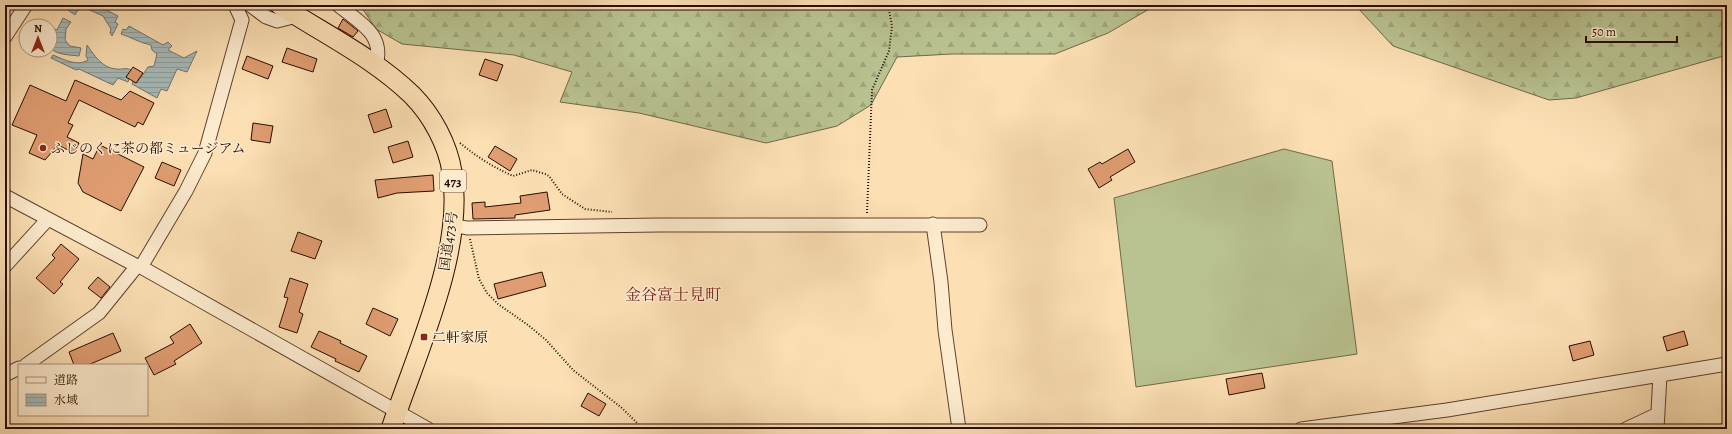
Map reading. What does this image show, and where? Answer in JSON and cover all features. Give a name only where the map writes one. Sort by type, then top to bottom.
[{"type":"highway","name":"国道473号","points":[[280,5],[376,66],[412,96],[430,118],[444,142],[452,172],[454,197],[460,227],[424,337],[394,420]]},
{"type":"street","points":[[5,37],[26,5]]},
{"type":"street","points":[[27,364],[99,313],[139,266],[186,191],[205,153],[242,20],[235,5]]},
{"type":"street","points":[[250,5],[266,17],[277,21],[297,16]]},
{"type":"street","points":[[338,5],[370,30],[379,48],[376,66]]},
{"type":"street","points":[[5,196],[139,266],[394,420],[428,429]]},
{"type":"street","points":[[5,266],[48,219]]},
{"type":"street","points":[[460,227],[866,224],[980,225]]},
{"type":"street","points":[[933,224],[941,282],[945,330],[959,429]]},
{"type":"street","points":[[1301,429],[1454,409],[1727,364]]},
{"type":"street","points":[[5,375],[18,368]]},
{"type":"street","points":[[1657,429],[1660,375]]},
{"type":"street","points":[[1626,429],[1658,414]]},
{"type":"path","points":[[866,224],[872,90],[889,51],[892,26],[888,5]]},
{"type":"path","points":[[457,140],[474,155],[492,166],[514,176],[532,170],[549,176],[562,194],[585,209],[615,212]]},
{"type":"path","points":[[460,227],[487,293],[498,304],[546,340],[573,370],[622,408],[643,429]]},
{"type":"green space","points":[[360,5],[1156,5],[1108,33],[1055,54],[952,54],[897,57],[871,105],[837,126],[766,143],[639,113],[560,102],[572,72],[514,55],[402,44],[376,29]]},
{"type":"green space","points":[[1355,5],[1727,5],[1727,55],[1576,98],[1549,100],[1393,46]]},
{"type":"green space","points":[[1284,149],[1332,161],[1357,354],[1136,387],[1114,198]]},
{"type":"water","points":[[70,5],[97,5],[118,16],[115,22],[118,24],[112,36],[110,33],[111,29],[103,16],[83,7],[77,11],[75,15],[68,10]]},
{"type":"water","points":[[63,18],[71,22],[66,29],[65,40],[70,46],[81,48],[79,56],[58,52],[58,28]]},
{"type":"water","points":[[129,26],[163,45],[168,42],[172,46],[168,50],[184,58],[197,51],[187,72],[177,69],[167,91],[161,89],[157,98],[132,84],[133,81],[137,83],[148,67],[154,66],[157,54],[152,50],[151,45],[121,34],[123,29],[126,30]]},
{"type":"water","points":[[87,45],[103,64],[111,68],[131,70],[126,77],[129,79],[128,82],[118,78],[113,85],[51,58],[58,57],[70,62],[79,63],[88,60],[86,56]]},
{"type":"building","points":[[343,19],[358,31],[353,37],[338,28]]},
{"type":"building","points":[[287,48],[317,59],[313,72],[282,62]]},
{"type":"building","points":[[247,56],[273,66],[268,79],[242,69]]},
{"type":"building","points":[[485,59],[503,65],[497,81],[479,75]]},
{"type":"building","points":[[133,67],[143,73],[136,83],[126,77]]},
{"type":"building","name":"ふじのくに茶の都ミュージアム","points":[[75,80],[121,100],[130,91],[154,103],[143,125],[138,122],[135,127],[79,100],[68,123],[73,125],[67,137],[79,143],[74,153],[58,145],[45,160],[29,153],[37,135],[12,125],[30,85],[66,101]]},
{"type":"building","points":[[386,109],[392,127],[374,133],[368,115]]},
{"type":"building","points":[[253,123],[273,126],[270,143],[251,140]]},
{"type":"building","points":[[408,141],[413,157],[393,163],[388,147]]},
{"type":"building","points":[[100,145],[144,167],[121,211],[83,192],[78,183],[83,154],[93,159]]},
{"type":"building","points":[[495,146],[517,159],[510,171],[488,157]]},
{"type":"building","points":[[1128,149],[1135,162],[1110,177],[1112,180],[1099,188],[1088,169],[1100,162],[1102,164]]},
{"type":"building","points":[[162,162],[181,170],[174,186],[155,178]]},
{"type":"building","points":[[433,175],[434,191],[397,193],[378,198],[375,180]]},
{"type":"building","points":[[547,192],[550,210],[515,215],[515,218],[473,219],[472,203],[485,202],[485,207],[521,203],[520,196]]},
{"type":"building","points":[[298,232],[322,241],[315,259],[291,251]]},
{"type":"building","points":[[61,244],[79,259],[60,282],[63,284],[54,294],[36,278],[55,258],[52,255]]},
{"type":"building","points":[[542,272],[546,286],[498,299],[494,284]]},
{"type":"building","points":[[98,277],[110,287],[101,298],[88,288]]},
{"type":"building","points":[[290,278],[308,284],[299,312],[303,314],[297,333],[279,327],[288,298],[284,297]]},
{"type":"building","points":[[373,308],[398,319],[390,336],[366,324]]},
{"type":"building","points":[[190,324],[202,343],[174,361],[176,364],[154,375],[145,358],[174,343],[170,337]]},
{"type":"building","points":[[319,331],[341,341],[340,343],[367,356],[359,372],[335,361],[336,359],[311,347]]},
{"type":"building","points":[[1684,331],[1688,345],[1667,351],[1663,337]]},
{"type":"building","points":[[113,333],[121,351],[90,364],[74,364],[69,352]]},
{"type":"building","points":[[1590,341],[1594,355],[1573,361],[1569,346]]},
{"type":"building","points":[[1262,373],[1265,388],[1229,395],[1226,379]]},
{"type":"building","points":[[588,393],[606,404],[599,416],[581,406]]},
{"type":"place","name":"ふじのくに茶の都ミュージアム","points":[[43,148]]},
{"type":"place","name":"二軒家原","points":[[424,337]]},
{"type":"district","name":"金谷富士見町","points":[[673,294]]}]
